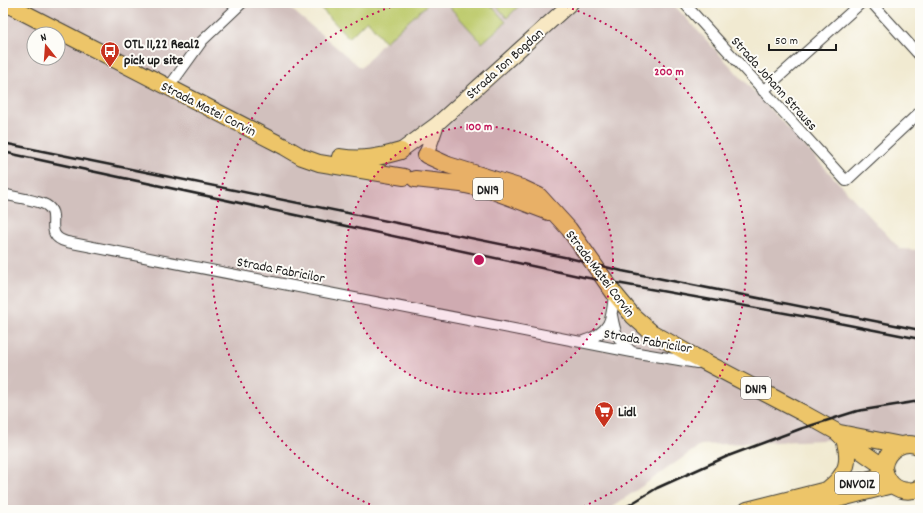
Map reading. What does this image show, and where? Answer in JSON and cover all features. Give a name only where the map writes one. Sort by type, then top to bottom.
[{"type":"main road","name":"Strada Matei Corvin","points":[[5,3],[302,157],[318,163],[493,190],[556,216]]},
{"type":"main road","name":"Strada Ion Bogdan","points":[[402,150],[437,124],[571,3]]},
{"type":"main road","name":"Strada Ion Bogdan","points":[[426,154],[437,124]]},
{"type":"main road","name":"Strada Matei Corvin","points":[[285,147],[330,156],[356,159],[378,158],[402,150]]},
{"type":"main road","name":"DN19","points":[[402,150],[413,147],[418,148],[426,154]]},
{"type":"main road","points":[[402,150],[396,158],[397,169],[410,178],[420,178],[427,171],[428,161],[426,154]]},
{"type":"main road","name":"Strada Matei Corvin","points":[[426,154],[448,165],[532,192],[546,202],[556,216],[569,229],[614,293],[633,316],[651,332],[794,408],[840,436]]},
{"type":"main road","name":"DN19","points":[[840,436],[901,445],[908,444],[920,447]]},
{"type":"main road","name":"DN19","points":[[840,436],[887,475],[899,490],[914,491],[920,488]]},
{"type":"main road","points":[[827,489],[841,477],[847,466],[847,453],[840,436]]},
{"type":"main road","points":[[887,475],[887,458],[892,451],[901,445]]},
{"type":"main road","name":"DNVO1Z","points":[[747,510],[887,475]]},
{"type":"main road","name":"DNVO1Z","points":[[795,510],[887,475]]},
{"type":"street","points":[[169,87],[202,41],[242,3]]},
{"type":"street","name":"Strada Johann Strauss","points":[[684,3],[846,181],[920,112]]},
{"type":"street","points":[[763,91],[861,3]]},
{"type":"street","points":[[872,3],[920,56]]},
{"type":"street","name":"Strada Fabricilor","points":[[3,194],[46,204],[53,213],[53,230],[60,240],[632,352],[710,364]]},
{"type":"street","name":"Strada Fabricilor","points":[[581,342],[591,339],[605,330],[612,315],[614,293]]},
{"type":"street","points":[[612,315],[618,338],[623,345],[632,352]]},
{"type":"shaded area","points":[[3,3],[284,3],[361,68],[419,3],[672,3],[900,249],[920,250],[920,436],[701,445],[608,510],[3,510]]},
{"type":"green space","points":[[316,3],[429,3],[385,42],[367,20],[349,38]]},
{"type":"green space","points":[[446,3],[489,3],[506,22],[482,43]]},
{"type":"green space","points":[[494,3],[522,3],[507,18]]},
{"type":"railway","points":[[3,143],[569,258],[622,271],[920,330]]},
{"type":"railway","points":[[3,152],[583,277],[818,319],[920,339]]},
{"type":"railway","points":[[621,510],[657,488],[728,456],[800,429],[857,411],[920,401]]},
{"type":"place","name":"OTL 11,22 Real2 pick up site","points":[[110,68]]},
{"type":"place","name":"Lidl","points":[[604,428]]}]
